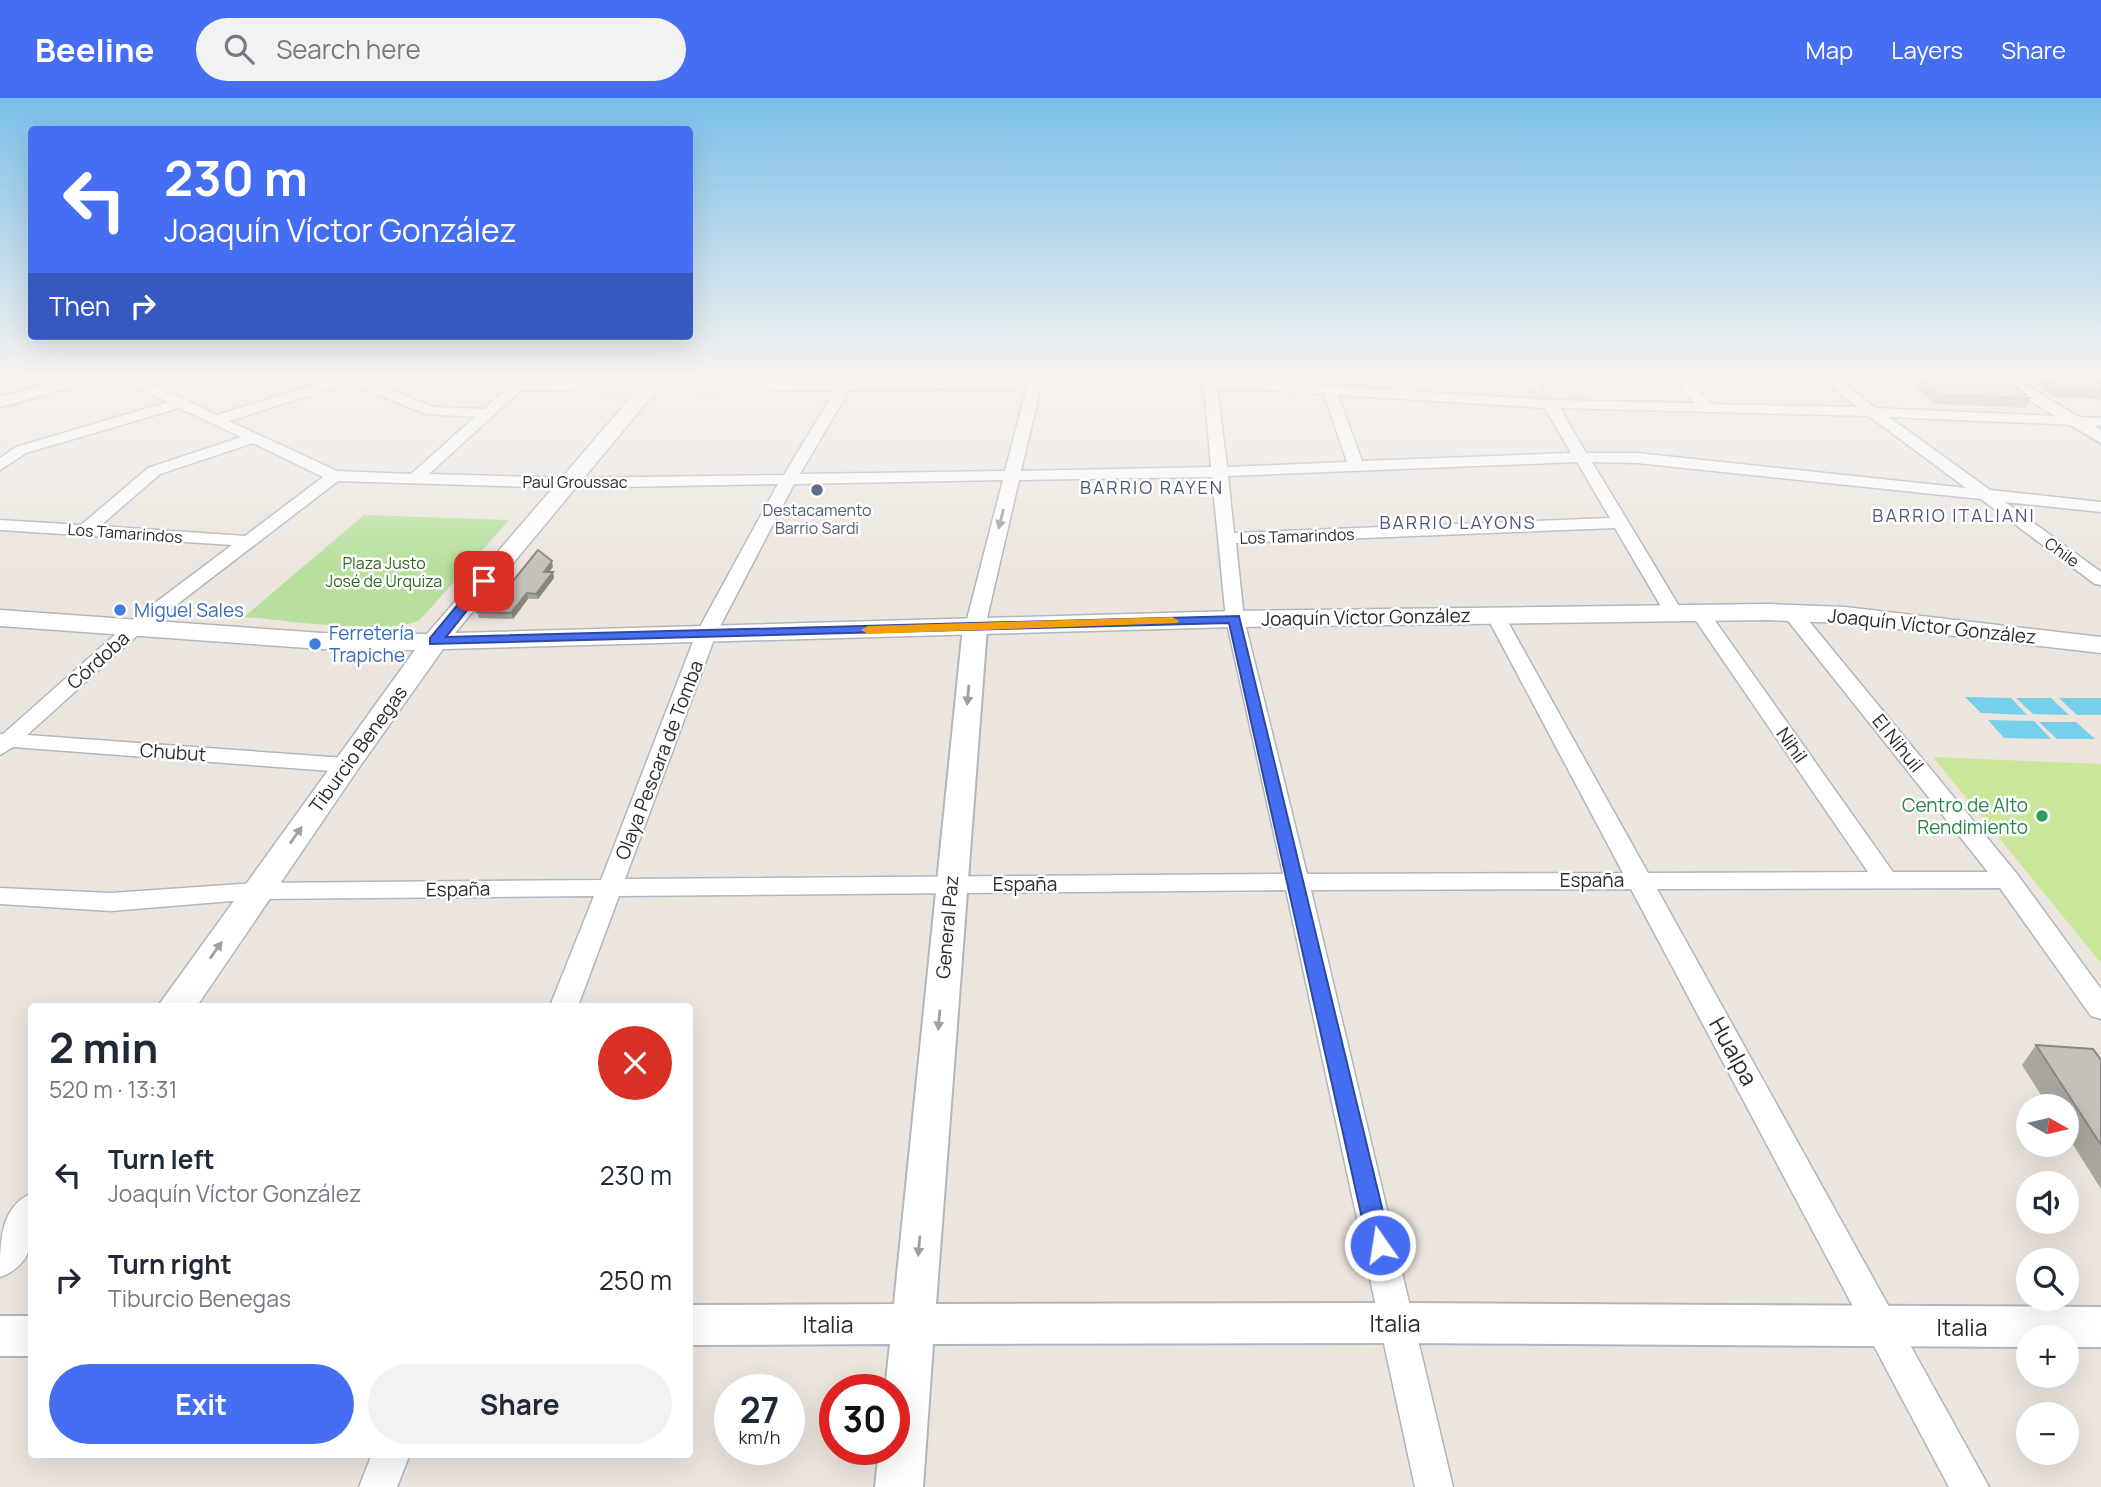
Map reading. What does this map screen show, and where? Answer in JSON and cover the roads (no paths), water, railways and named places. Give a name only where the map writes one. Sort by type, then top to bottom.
[{"type":"main road","name":"Tiburcio Benegas","points":[[179,1003],[435,641],[605,439]]},
{"type":"main road","name":"Joaquín Víctor González","points":[[0,618],[322,641],[435,641],[1235,619],[1686,612],[1792,613],[1845,615],[2101,645]]},
{"type":"main road","points":[[0,1256],[28,1218]]},
{"type":"street","points":[[0,465],[21,450],[59,439]]},
{"type":"street","points":[[84,531],[153,471],[251,439]]},
{"type":"street","name":"Paul Groussac","points":[[256,439],[334,476],[414,479],[567,483],[1218,472],[1582,457],[1658,459],[2101,507]]},
{"type":"street","points":[[414,479],[458,439]]},
{"type":"street","name":"Olaya Pescara de Tomba","points":[[565,1003],[706,634],[813,439]]},
{"type":"street","name":"General Paz","points":[[899,1487],[975,628],[1020,439]]},
{"type":"street","points":[[1216,439],[1235,619],[1434,1487]]},
{"type":"street","points":[[1346,439],[1356,467]]},
{"type":"street","points":[[1571,439],[1621,523],[1686,612]]},
{"type":"street","name":"Chile","points":[[1907,439],[2101,580]]},
{"type":"street","name":"Córdoba","points":[[3,743],[134,628],[334,476]]},
{"type":"street","name":"Los Tamarindos","points":[[1225,538],[1621,523]]},
{"type":"street","name":"Los Tamarindos","points":[[0,525],[249,541]]},
{"type":"street","name":"Nihil","points":[[1686,612],[1885,879]]},
{"type":"street","name":"El Nihuil","points":[[1792,613],[2008,880],[2101,1009]]},
{"type":"street","name":"Hualpa","points":[[1495,615],[1970,1487]]},
{"type":"street","name":"Chubut","points":[[3,743],[345,765]]},
{"type":"street","name":"España","points":[[0,896],[111,902],[257,891],[951,884],[2008,880]]},
{"type":"street","name":"Italia","points":[[693,1325],[1397,1323],[2101,1327]]},
{"type":"street","points":[[0,1336],[28,1336]]},
{"type":"street","points":[[378,1487],[389,1458]]},
{"type":"water","points":[[1965,697],[2011,698],[2027,715],[1981,713]]},
{"type":"water","points":[[2016,698],[2051,698],[2069,715],[2033,714]]},
{"type":"water","points":[[2059,698],[2101,698],[2101,715],[2077,715]]},
{"type":"water","points":[[1988,720],[2034,721],[2051,739],[2004,738]]},
{"type":"water","points":[[2039,722],[2076,722],[2095,739],[2057,739]]},
{"type":"place","name":"Destacamento Barrio Sardi","points":[[817,490]]},
{"type":"place","name":"Miguel Sales","points":[[120,610]]},
{"type":"place","name":"Ferretería Trapiche","points":[[315,644]]},
{"type":"place","name":"Centro de Alto Rendimiento","points":[[2042,816]]},
{"type":"district","name":"BARRIO RAYEN","points":[[1152,487]]},
{"type":"district","name":"BARRIO ITALIANI","points":[[1954,515]]},
{"type":"district","name":"BARRIO LAYONS","points":[[1458,522]]},
{"type":"park label","name":"Plaza Justo José de Urquiza","points":[[384,572]]}]
